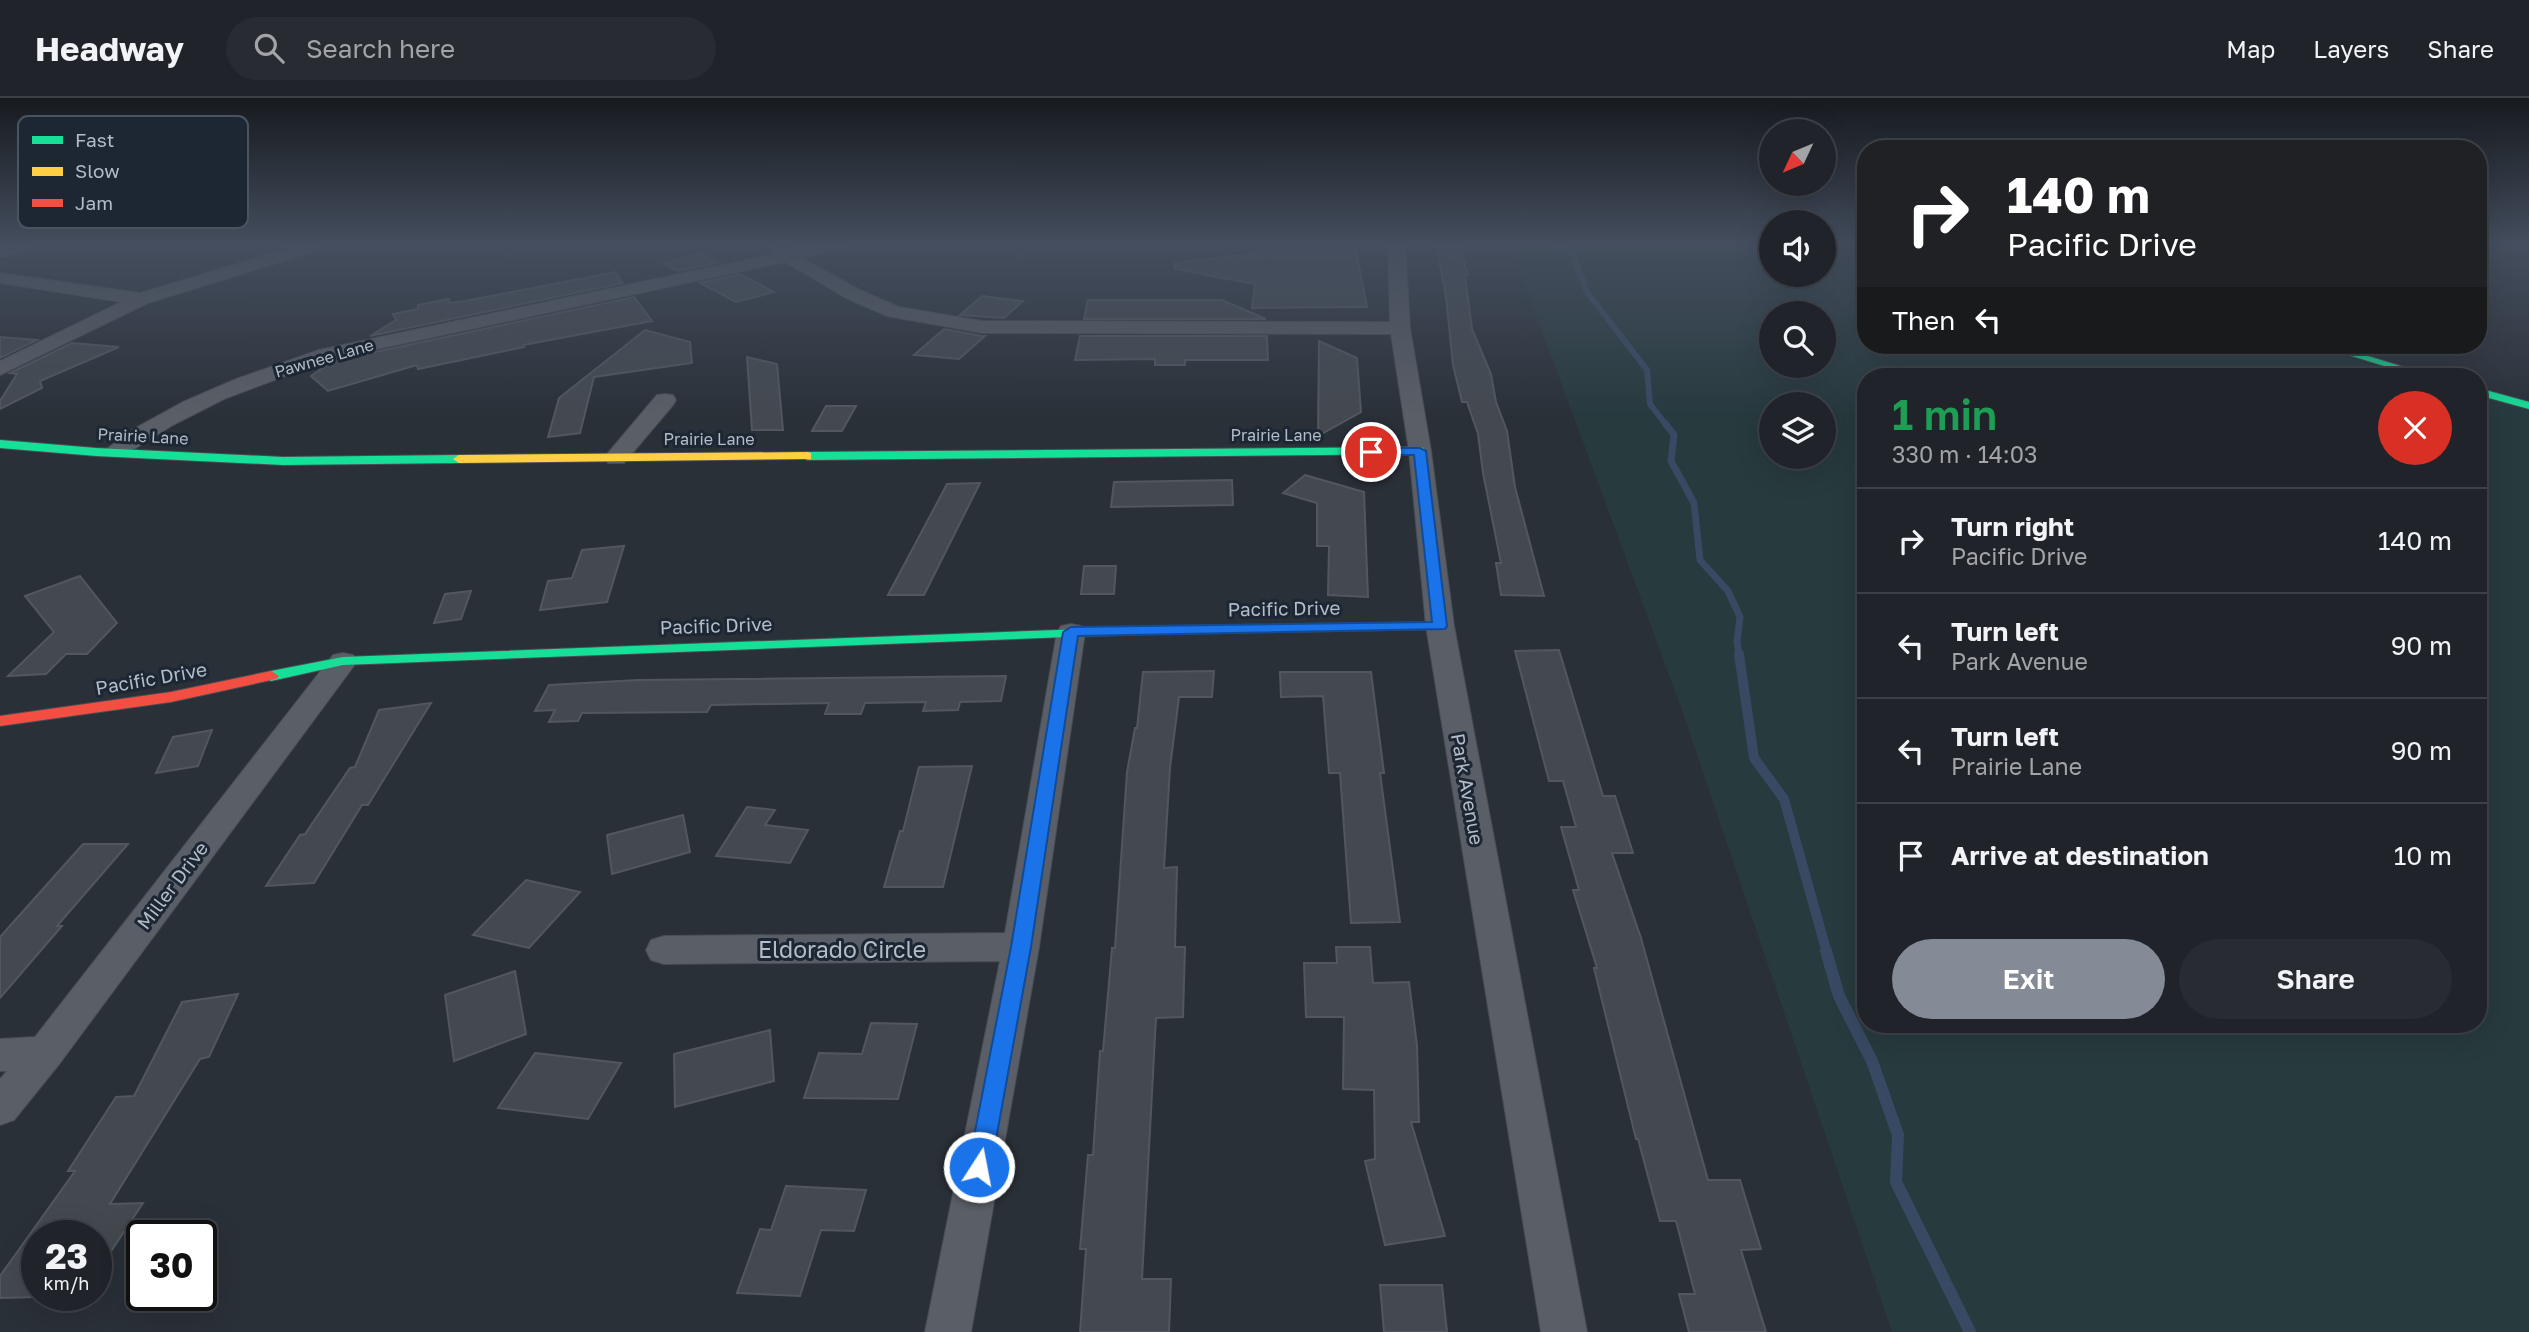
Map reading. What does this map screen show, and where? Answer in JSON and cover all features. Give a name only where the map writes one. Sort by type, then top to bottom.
[{"type":"street","points":[[0,369],[136,302]]},
{"type":"street","name":"Pawnee Lane","points":[[115,451],[153,426],[208,397],[326,354],[573,302]]},
{"type":"street","points":[[870,302],[894,312],[982,327],[1400,328]]},
{"type":"street","name":"Park Avenue","points":[[1399,302],[1400,328],[1420,451],[1440,626],[1564,1332]]},
{"type":"street","points":[[2352,354],[2400,368]]},
{"type":"street","points":[[2487,394],[2529,406]]},
{"type":"street","points":[[616,458],[664,400]]},
{"type":"street","name":"Prairie Lane","points":[[0,444],[283,461],[1420,451]]},
{"type":"street","name":"Pacific Drive","points":[[0,721],[171,697],[343,661],[1071,632],[1440,626]]},
{"type":"street","points":[[948,1332],[1021,947],[1071,632]]},
{"type":"street","name":"Miller Drive","points":[[0,1108],[46,1052],[343,661]]},
{"type":"street","name":"Eldorado Circle","points":[[664,950],[1021,947]]},
{"type":"street","points":[[0,1055],[46,1052]]},
{"type":"green space","points":[[1531,302],[1759,302],[1759,378],[1836,378],[1836,302],[1857,302],[1857,354],[2335,354],[2384,368],[1857,368],[1857,1033],[2487,1033],[2487,398],[2529,410],[2529,1332],[1892,1332],[1682,710]]},
{"type":"building","points":[[436,302],[534,302],[370,336],[396,320],[393,314],[418,309],[418,305]]},
{"type":"building","points":[[612,302],[637,302],[652,321],[523,345],[524,347],[418,369],[417,365],[328,391],[311,376],[333,361]]},
{"type":"building","points":[[976,302],[1022,302],[1004,318],[960,315]]},
{"type":"building","points":[[1088,302],[1226,302],[1266,319],[1084,319]]},
{"type":"building","points":[[1253,302],[1366,302],[1367,307],[1252,308]]},
{"type":"building","points":[[1446,302],[1468,302],[1472,329],[1491,374],[1496,402],[1507,431],[1515,487],[1544,596],[1501,595],[1496,563],[1501,563],[1478,434],[1467,402],[1462,402],[1453,365]]},
{"type":"building","points":[[944,329],[985,336],[959,359],[914,355]]},
{"type":"building","points":[[645,330],[690,342],[692,363],[594,377],[580,433],[548,437],[559,398]]},
{"type":"building","points":[[1080,336],[1267,336],[1268,360],[1185,360],[1185,365],[1155,365],[1155,359],[1075,360]]},
{"type":"building","points":[[0,337],[37,340],[0,358]]},
{"type":"building","points":[[1319,341],[1357,358],[1361,412],[1318,436]]},
{"type":"building","points":[[72,343],[119,347],[40,381],[42,388],[0,409],[0,401],[17,374],[10,373]]},
{"type":"building","points":[[747,357],[777,364],[783,430],[752,430]]},
{"type":"building","points":[[826,406],[856,406],[842,431],[812,431]]},
{"type":"building","points":[[1305,475],[1364,492],[1368,597],[1328,595],[1329,546],[1317,546],[1317,503],[1283,493]]},
{"type":"building","points":[[1232,480],[1233,505],[1111,507],[1114,482]]},
{"type":"building","points":[[980,483],[924,595],[888,595],[947,484]]},
{"type":"building","points":[[624,546],[607,602],[540,610],[548,581],[572,578],[582,550]]},
{"type":"building","points":[[1084,566],[1116,566],[1114,594],[1081,594]]},
{"type":"building","points":[[80,576],[117,623],[87,654],[66,654],[46,674],[8,676],[54,632],[25,596]]},
{"type":"building","points":[[471,591],[461,619],[434,623],[445,594]]},
{"type":"building","points":[[1559,650],[1603,796],[1615,796],[1633,853],[1612,853],[1641,938],[1708,1180],[1740,1180],[1761,1249],[1741,1250],[1766,1332],[1689,1332],[1679,1294],[1695,1294],[1676,1221],[1660,1221],[1636,1139],[1594,968],[1597,968],[1573,890],[1579,890],[1561,827],[1576,827],[1563,781],[1549,781],[1515,651]]},
{"type":"building","points":[[1214,671],[1212,697],[1179,697],[1170,768],[1164,868],[1177,867],[1175,947],[1185,947],[1183,1017],[1156,1018],[1142,1279],[1171,1279],[1169,1332],[1080,1332],[1086,1249],[1080,1249],[1088,1155],[1093,1155],[1100,1051],[1103,1051],[1112,948],[1115,948],[1127,772],[1137,728],[1143,672]]},
{"type":"building","points":[[1280,672],[1371,672],[1384,773],[1380,773],[1400,922],[1351,923],[1340,773],[1329,773],[1323,696],[1281,697]]},
{"type":"building","points":[[1006,676],[1001,701],[960,702],[958,710],[923,711],[926,702],[865,703],[861,714],[825,714],[829,703],[711,705],[707,712],[582,713],[578,721],[549,722],[555,710],[535,711],[549,685],[638,680]]},
{"type":"building","points":[[431,703],[368,805],[362,805],[314,883],[266,886],[350,768],[355,767],[379,710]]},
{"type":"building","points":[[212,730],[198,766],[156,773],[173,737]]},
{"type":"building","points":[[972,766],[943,887],[884,887],[900,831],[903,831],[919,767]]},
{"type":"building","points":[[747,807],[775,810],[765,825],[808,830],[790,863],[716,856]]},
{"type":"building","points":[[683,815],[690,852],[612,874],[607,835]]},
{"type":"building","points":[[83,844],[128,844],[57,926],[62,926],[0,998],[0,937]]},
{"type":"building","points":[[526,880],[580,892],[529,948],[473,935]]},
{"type":"building","points":[[1336,947],[1370,947],[1373,983],[1409,982],[1417,1045],[1419,1122],[1411,1122],[1445,1236],[1385,1245],[1365,1161],[1375,1159],[1374,1090],[1343,1089],[1344,1017],[1306,1017],[1304,963],[1337,963]]},
{"type":"building","points":[[515,971],[526,1034],[454,1061],[445,995]]},
{"type":"building","points":[[238,994],[209,1057],[200,1059],[110,1204],[143,1203],[132,1220],[126,1220],[126,1229],[112,1250],[112,1220],[40,1220],[75,1171],[68,1171],[116,1097],[134,1096],[182,1002]]},
{"type":"building","points":[[871,1023],[917,1024],[898,1099],[804,1098],[819,1053],[862,1054]]},
{"type":"building","points":[[770,1030],[774,1081],[675,1107],[674,1054]]},
{"type":"building","points":[[535,1053],[621,1063],[588,1119],[498,1108]]},
{"type":"building","points":[[786,1186],[866,1190],[854,1231],[821,1230],[800,1296],[737,1293],[760,1229],[771,1230]]},
{"type":"building","points":[[21,1247],[21,1297],[0,1298],[0,1276]]},
{"type":"building","points":[[1380,1285],[1442,1285],[1447,1332],[1384,1332]]},
{"type":"waterway","points":[[1594,302],[1647,370],[1650,404],[1666,425]]},
{"type":"waterway","points":[[1665,423],[1674,435],[1671,461],[1694,503],[1700,560],[1728,591],[1740,617],[1737,641],[1739,656]]},
{"type":"waterway","points":[[1739,654],[1754,758],[1784,799],[1827,953]]},
{"type":"waterway","points":[[1826,951],[1839,996],[1857,1031]]},
{"type":"waterway","points":[[1858,1033],[1872,1061],[1898,1135],[1896,1182],[1970,1332]]},
{"type":"traffic: fast","points":[[2352,354],[2400,368]]},
{"type":"traffic: fast","points":[[2487,394],[2529,406]]},
{"type":"traffic: fast","points":[[0,444],[96,452],[283,461],[459,459]]},
{"type":"traffic: fast","points":[[807,456],[1420,451]]},
{"type":"traffic: fast","points":[[271,676],[343,661],[1165,630]]},
{"type":"traffic: slow","points":[[459,459],[807,456]]},
{"type":"traffic: slow","points":[[1165,630],[1440,626]]},
{"type":"traffic: jam","points":[[0,721],[171,697],[271,676]]},
{"type":"route","points":[[979,1167],[1021,947],[1071,632],[1440,626],[1420,451],[1371,452]]}]
